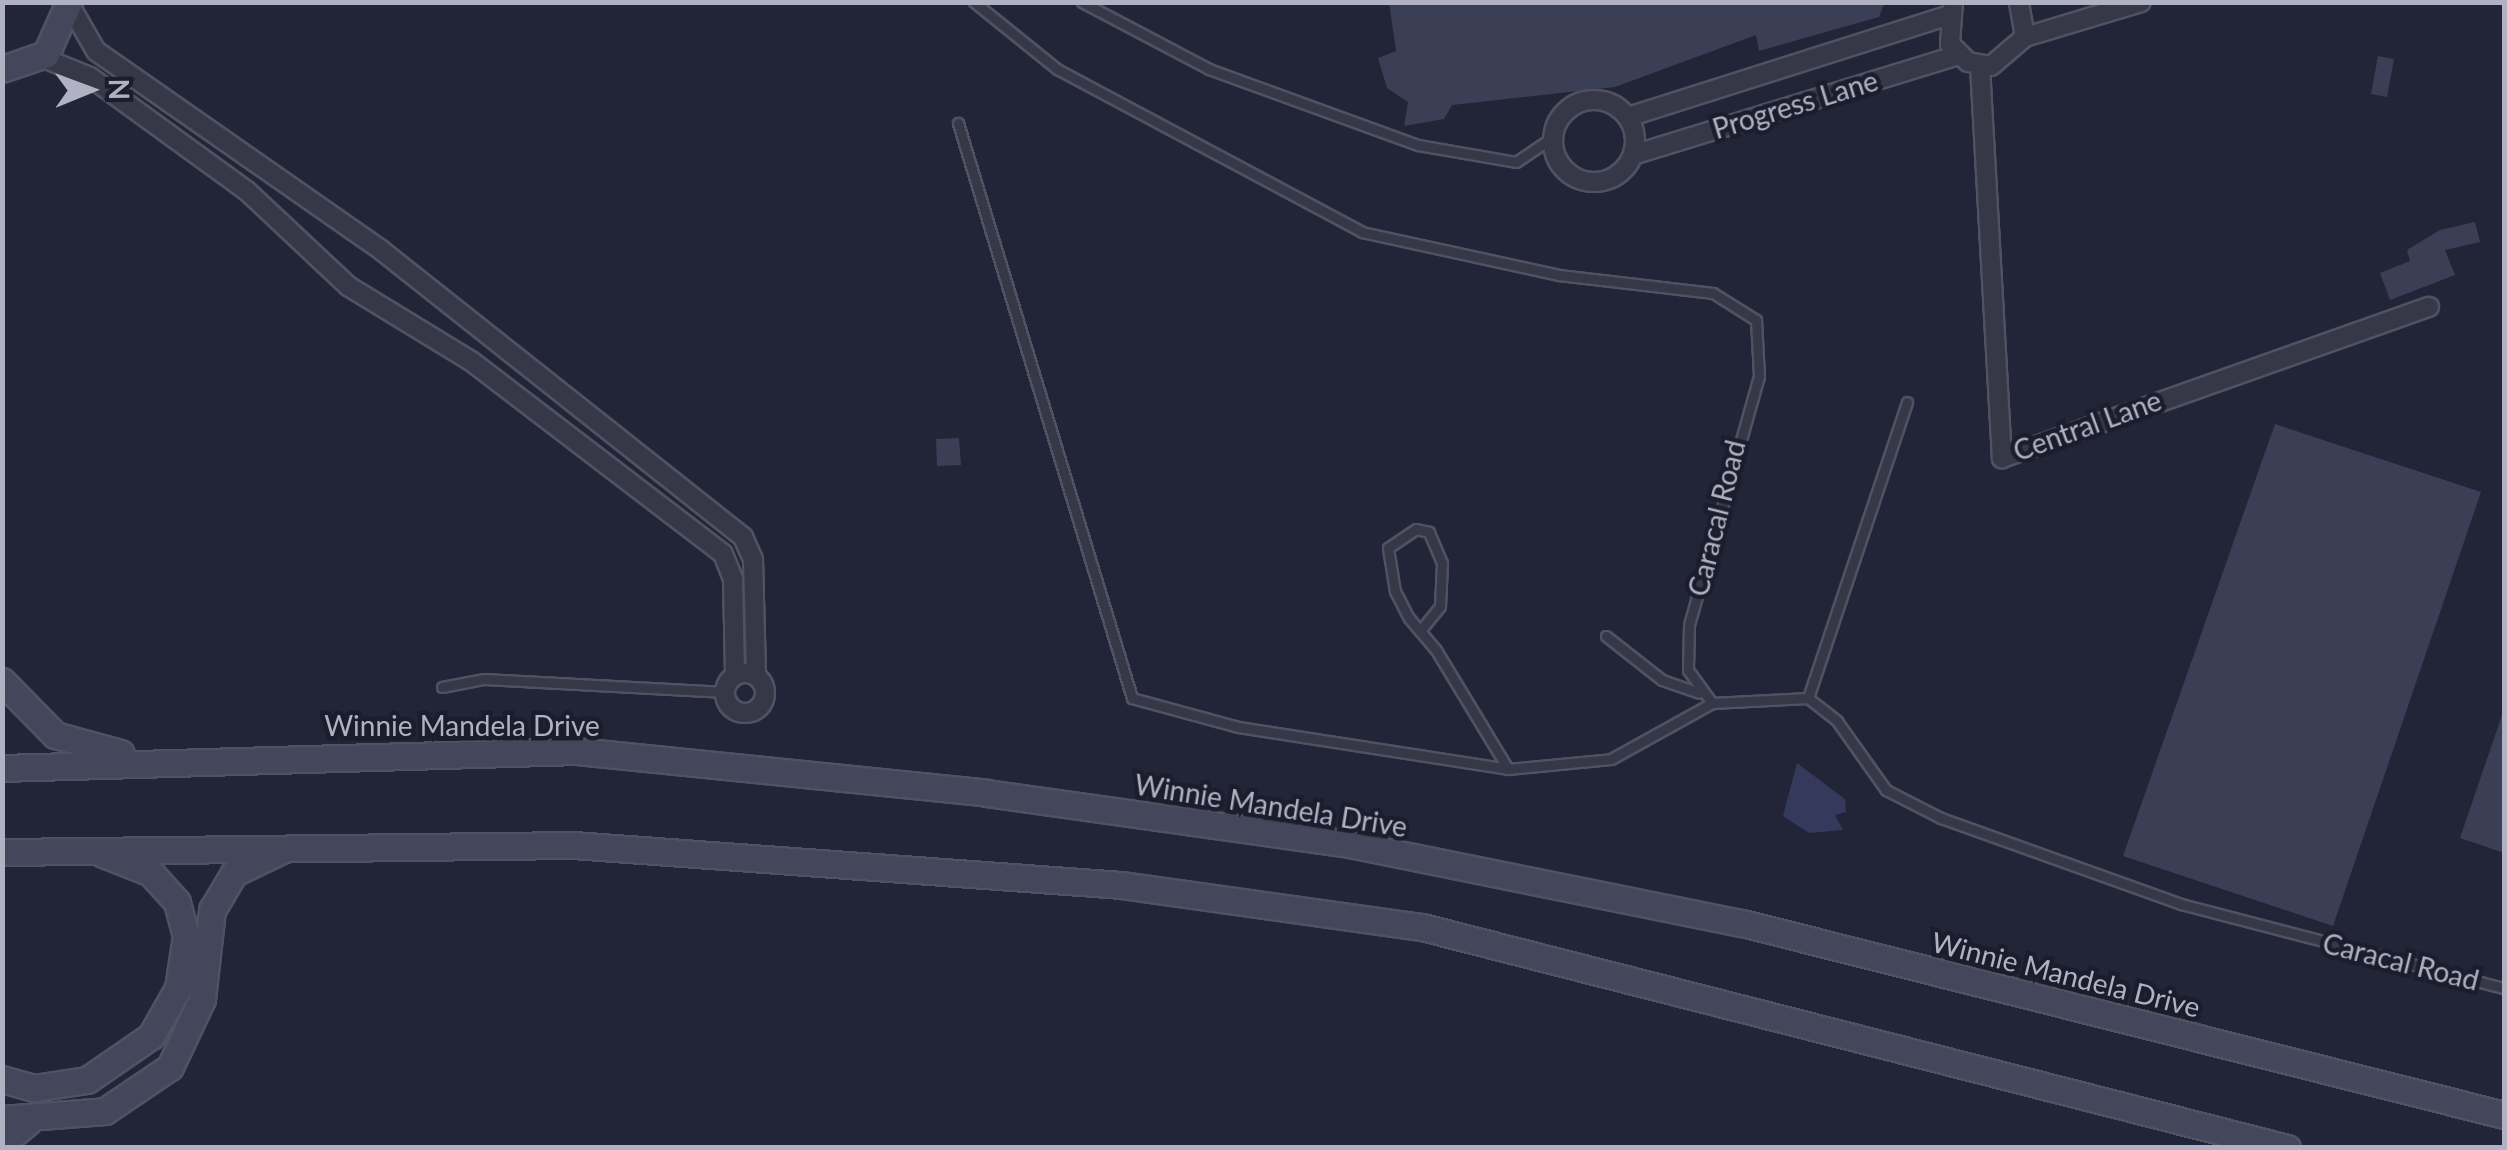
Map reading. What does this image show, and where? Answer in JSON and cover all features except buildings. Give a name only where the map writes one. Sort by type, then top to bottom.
[{"type":"main road","points":[[2,70],[41,56],[69,3]]},
{"type":"main road","points":[[2,681],[55,735],[184,761]]},
{"type":"main road","name":"Winnie Mandela Drive","points":[[2,768],[576,751],[1344,842],[1742,923],[2504,1115]]},
{"type":"main road","points":[[2,1143],[15,1121],[127,1102],[170,1067],[197,1016],[212,910],[226,883],[251,861],[303,842]]},
{"type":"main road","points":[[2,852],[303,842],[766,852],[1122,885],[1422,927],[2288,1148]]},
{"type":"main road","points":[[2,1079],[34,1088],[87,1080],[151,1036],[178,988],[186,936],[177,902],[151,873],[82,850]]},
{"type":"street","points":[[2019,2],[2025,37]]},
{"type":"street","points":[[1950,9],[1958,55],[1980,66],[2002,63],[2025,37],[2141,2]]},
{"type":"street","points":[[41,56],[90,76],[201,157],[348,286],[471,361],[722,554],[733,579],[730,684],[734,710],[754,710],[765,696],[756,676],[753,558],[744,537],[381,250],[96,51],[69,3]]},
{"type":"street","name":"Progress Lane","points":[[1628,117],[1950,9]]},
{"type":"street","name":"Progress Lane","points":[[1633,156],[1958,55]]},
{"type":"street","name":"Central Lane","points":[[1980,66],[2002,458],[2430,307]]},
{"type":"street","points":[[1597,99],[1628,117],[1633,156],[1607,180],[1589,182],[1559,163],[1553,137],[1579,102],[1597,99]]},
{"type":"street","points":[[201,157],[216,151],[216,135]]},
{"type":"street","points":[[730,684],[756,676]]},
{"type":"lane","name":"Caracal Road","points":[[974,2],[1058,69],[1362,232],[1559,274],[1714,293],[1756,320],[1758,376],[1689,625],[1688,670],[1699,694]]},
{"type":"lane","points":[[1082,2],[1209,69],[1418,145],[1516,162],[1553,137]]},
{"type":"lane","points":[[958,124],[1132,698],[1238,726],[1508,769],[1611,759],[1712,703],[1808,698],[1907,402]]},
{"type":"lane","points":[[1420,631],[1440,606],[1442,563],[1430,532],[1416,529],[1399,532],[1386,564],[1420,631],[1508,769]]},
{"type":"lane","points":[[1606,636],[1662,680],[1712,703]]},
{"type":"lane","points":[[442,687],[484,680],[730,684]]},
{"type":"lane","name":"Caracal Road","points":[[1808,698],[1836,721],[1886,790],[1940,818],[2181,904],[2504,988]]},
{"type":"water","points":[[1797,763],[1845,799],[1846,812],[1835,815],[1843,830],[1809,833],[1783,816]]}]
